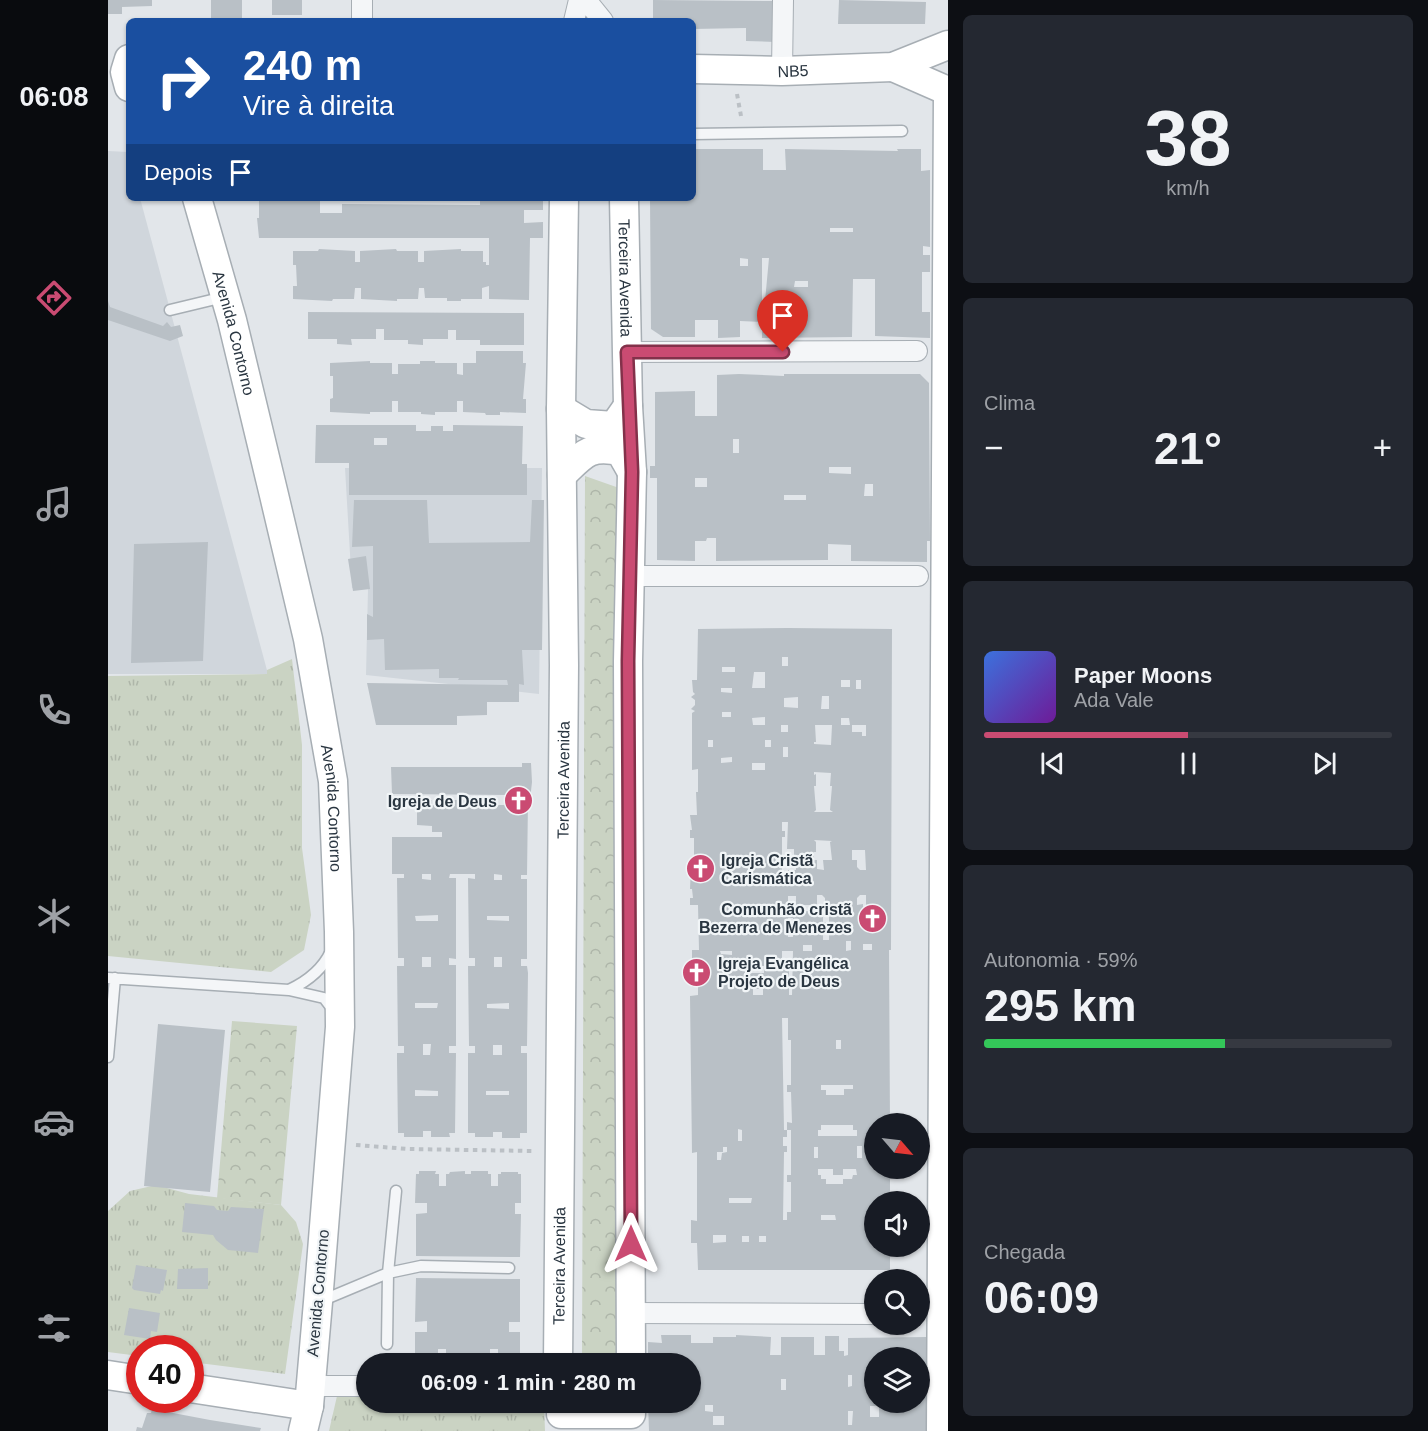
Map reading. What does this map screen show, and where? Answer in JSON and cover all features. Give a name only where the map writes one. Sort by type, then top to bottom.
[{"type":"street","points":[[362,0],[362,18]]},
{"type":"street","points":[[575,18],[579,0]]},
{"type":"street","points":[[586,0],[601,18]]},
{"type":"street","points":[[782,71],[783,0]]},
{"type":"street","points":[[944,1429],[946,91],[940,60],[948,46]]},
{"type":"street","name":"NB5","points":[[696,69],[782,71],[893,67],[948,46]]},
{"type":"street","name":"NB5","points":[[893,67],[946,91]]},
{"type":"street","name":"Avenida Contorno","points":[[198,201],[225,297],[308,639],[333,781],[340,1027],[318,1302],[307,1408]]},
{"type":"street","name":"Terceira Avenida","points":[[558,1353],[564,665],[561,409],[564,201]]},
{"type":"street","name":"Terceira Avenida","points":[[624,201],[628,406],[632,472],[628,685],[631,1353]]},
{"type":"street","points":[[627,352],[917,351]]},
{"type":"street","points":[[561,409],[586,424],[614,426],[628,406]]},
{"type":"street","points":[[562,475],[586,452],[603,448],[620,451],[632,472]]},
{"type":"street","points":[[630,576],[918,576]]},
{"type":"street","points":[[631,1313],[864,1314]]},
{"type":"street","points":[[108,1375],[126,1378]]},
{"type":"street","points":[[204,1390],[307,1408],[356,1390]]},
{"type":"street","points":[[561,1416],[631,1416]]},
{"type":"lane","points":[[696,134],[902,131]]},
{"type":"lane","points":[[170,310],[225,297]]},
{"type":"lane","points":[[289,990],[303,984],[327,960],[339,932]]},
{"type":"lane","points":[[108,1057],[112,978],[289,990],[324,998],[333,1009],[340,1027]]},
{"type":"lane","points":[[387,1344],[388,1273],[396,1191]]},
{"type":"lane","points":[[318,1302],[388,1273],[421,1266],[509,1268]]},
{"type":"path","points":[[732,70],[744,134]]},
{"type":"path","points":[[330,1143],[408,1149],[559,1152]]},
{"type":"shaded area","points":[[108,151],[126,152],[126,201],[141,201],[268,674],[108,674]]},
{"type":"shaded area","points":[[345,468],[542,468],[539,694],[366,675],[368,589],[352,588]]},
{"type":"green space","points":[[585,476],[622,489],[629,1353],[582,1353]]},
{"type":"green space","points":[[292,659],[302,745],[302,848],[311,915],[304,950],[271,972],[108,956],[108,676],[267,674],[267,670]]},
{"type":"green space","points":[[232,1021],[297,1026],[281,1205],[217,1198]]},
{"type":"green space","points":[[156,1185],[189,1194],[281,1205],[296,1222],[303,1244],[285,1374],[204,1364],[204,1335],[126,1335],[126,1354],[108,1352],[108,1211],[130,1191]]},
{"type":"green space","points":[[337,1396],[356,1396],[356,1413],[544,1413],[545,1431],[329,1431]]},
{"type":"building","points":[[108,0],[152,0],[152,6],[122,7],[122,14],[108,14]]},
{"type":"building","points":[[211,0],[242,0],[242,18],[211,18]]},
{"type":"building","points":[[272,0],[302,0],[302,15],[272,15]]},
{"type":"building","points":[[653,0],[776,1],[776,42],[746,41],[746,28],[696,29],[696,18],[653,18]]},
{"type":"building","points":[[839,0],[926,2],[925,24],[838,24]]},
{"type":"building","points":[[696,149],[763,149],[763,170],[786,170],[785,149],[898,151],[897,149],[921,149],[921,171],[930,170],[930,247],[923,246],[923,255],[930,255],[930,272],[922,272],[922,312],[930,312],[930,338],[875,336],[875,279],[853,279],[852,337],[762,338],[762,322],[740,321],[740,337],[718,338],[718,320],[695,320],[695,337],[663,337],[651,329],[650,201],[696,201]],"holes":[[[830,228],[853,228],[853,232],[830,232]],[[740,258],[748,259],[748,266],[740,266]],[[762,258],[769,258],[765,301],[762,301]],[[795,281],[808,281],[808,287],[794,287]]]},
{"type":"building","points":[[259,201],[320,201],[320,213],[342,213],[342,204],[480,205],[480,201],[543,201],[543,210],[524,210],[524,223],[543,222],[543,238],[530,238],[529,300],[489,299],[489,286],[482,288],[482,299],[461,299],[461,301],[447,301],[447,298],[425,298],[424,288],[419,288],[418,299],[397,299],[397,301],[361,299],[361,288],[355,288],[354,299],[333,299],[332,301],[293,299],[293,286],[297,286],[293,251],[318,251],[319,249],[355,251],[355,262],[360,262],[360,251],[396,249],[397,251],[418,251],[418,262],[424,262],[424,251],[461,249],[461,251],[483,251],[483,262],[489,265],[489,238],[259,238],[257,218],[259,218]]},
{"type":"building","points":[[108,301],[110,307],[163,326],[167,322],[171,327],[180,325],[183,336],[170,341],[108,320]]},
{"type":"building","points":[[308,312],[524,313],[524,345],[480,345],[480,340],[456,340],[456,330],[448,330],[448,339],[423,339],[423,345],[408,344],[408,340],[384,340],[384,329],[376,329],[376,339],[351,339],[352,345],[337,344],[337,339],[308,339]]},
{"type":"building","points":[[476,351],[523,351],[523,363],[526,363],[523,399],[526,399],[526,413],[500,412],[500,415],[486,415],[485,413],[463,412],[463,401],[457,401],[457,412],[435,412],[435,415],[421,414],[421,412],[398,412],[398,401],[392,401],[392,412],[370,412],[370,414],[330,412],[330,399],[333,398],[333,376],[330,376],[330,363],[370,361],[370,363],[392,363],[392,374],[398,374],[398,364],[435,361],[435,363],[457,363],[457,374],[463,375],[463,363],[476,363]]},
{"type":"building","points":[[920,374],[929,383],[930,541],[927,541],[927,562],[851,561],[851,545],[828,544],[828,560],[716,561],[716,538],[695,541],[695,561],[657,560],[657,478],[650,478],[650,466],[655,466],[655,392],[695,391],[695,416],[717,416],[717,375]],"holes":[[[733,439],[739,439],[739,453],[733,453]],[[829,467],[851,467],[851,474],[829,473]],[[695,478],[707,478],[707,487],[695,487]],[[865,484],[873,484],[873,496],[864,496]],[[784,495],[806,495],[806,500],[784,500]]]},
{"type":"building","points":[[316,425],[416,425],[416,431],[431,431],[431,426],[443,426],[443,431],[453,431],[453,425],[523,426],[522,464],[527,464],[527,495],[349,495],[349,463],[315,463]],"holes":[[[374,438],[387,438],[387,445],[374,445]]]},
{"type":"building","points":[[354,500],[427,500],[429,543],[530,542],[532,500],[544,500],[542,650],[522,650],[524,685],[519,684],[519,702],[487,702],[487,715],[457,716],[457,725],[376,725],[367,683],[508,685],[507,680],[439,678],[439,669],[385,670],[384,639],[367,640],[367,614],[373,617],[373,546],[352,547]]},
{"type":"building","points":[[208,542],[203,661],[131,663],[134,544]]},
{"type":"building","points":[[366,556],[370,589],[353,591],[348,559]]},
{"type":"building","points":[[698,629],[892,629],[890,1113],[864,1113],[864,1179],[890,1179],[890,1191],[864,1191],[864,1257],[890,1257],[890,1269],[698,1270],[697,1243],[691,1243],[691,1220],[697,1221],[697,1152],[692,1153],[690,996],[698,995],[698,972],[692,973],[692,950],[699,950],[698,905],[690,905],[690,898],[693,898],[692,889],[690,889],[694,838],[690,838],[690,830],[692,830],[690,815],[697,815],[696,792],[698,792],[698,769],[692,770],[692,713],[695,711],[691,709],[695,705],[695,700],[691,697],[695,694],[692,680],[697,680]],"holes":[[[782,657],[788,657],[788,666],[782,666]],[[722,667],[735,667],[735,672],[722,672]],[[754,672],[765,672],[765,688],[752,688]],[[841,680],[850,680],[850,687],[841,687]],[[856,680],[861,680],[861,689],[856,689]],[[721,688],[732,688],[732,693],[721,692]],[[822,696],[829,696],[829,709],[821,709]],[[798,697],[798,708],[784,707],[784,698]],[[722,712],[731,712],[731,717],[722,717]],[[765,717],[765,725],[753,725],[752,718]],[[841,718],[849,718],[850,725],[841,725]],[[781,725],[788,725],[788,732],[781,732]],[[815,725],[832,725],[831,745],[814,744],[816,742]],[[852,725],[866,725],[866,736],[862,736],[862,732],[852,732]],[[708,740],[713,740],[713,747],[708,747]],[[765,740],[771,740],[771,747],[765,747]],[[783,747],[788,747],[788,757],[783,757]],[[732,757],[732,762],[721,763],[721,758]],[[752,763],[765,763],[765,770],[752,770]],[[814,772],[831,773],[830,810],[833,812],[814,812],[816,810],[814,786],[816,786]],[[782,822],[788,822],[787,849],[794,849],[796,870],[788,870],[787,883],[782,883],[782,837],[785,837]],[[814,840],[832,841],[830,842],[832,860],[823,860],[824,870],[817,869],[817,860],[814,860],[814,852],[816,852]],[[852,850],[865,850],[866,870],[860,870],[857,867],[857,860],[852,860]],[[817,895],[825,898],[825,905],[817,905]],[[860,895],[866,895],[866,905],[871,905],[871,911],[863,911],[863,904],[857,905],[857,898]],[[788,896],[796,896],[796,906],[788,906]],[[803,905],[812,905],[812,911],[803,911]],[[846,905],[851,905],[851,914],[846,914]],[[823,915],[829,915],[829,922],[823,922]],[[788,918],[793,918],[793,937],[788,937]],[[823,933],[829,933],[829,940],[823,940]],[[846,941],[851,941],[851,950],[846,951]],[[863,944],[872,944],[872,950],[863,950]],[[803,945],[812,945],[812,951],[803,951]],[[720,951],[732,951],[732,955],[721,954]],[[782,951],[793,951],[792,995],[789,995],[789,960],[782,960]],[[720,960],[732,960],[732,965],[720,965]],[[750,966],[764,966],[764,973],[751,973]],[[753,989],[763,989],[763,995],[753,995]],[[782,1018],[788,1018],[788,1040],[791,1040],[791,1085],[787,1085],[787,1092],[791,1092],[792,1123],[787,1122],[787,1130],[784,1130]],[[836,1040],[841,1040],[841,1049],[836,1049]],[[821,1085],[853,1085],[853,1089],[844,1089],[844,1095],[826,1095],[826,1090],[821,1090]],[[821,1125],[853,1125],[853,1130],[857,1130],[857,1136],[818,1136],[818,1130],[821,1130]],[[738,1129],[742,1130],[742,1141],[738,1141]],[[787,1130],[791,1130],[791,1175],[787,1175],[787,1182],[791,1182],[791,1212],[787,1212],[787,1220],[783,1220],[784,1152],[787,1152],[787,1146],[783,1146],[783,1137],[787,1137]],[[857,1146],[862,1146],[862,1158],[857,1158]],[[723,1147],[727,1147],[727,1152],[722,1153],[721,1160],[717,1160],[717,1152],[723,1152]],[[814,1147],[818,1147],[818,1158],[814,1158]],[[818,1169],[833,1169],[833,1175],[843,1175],[843,1169],[856,1169],[857,1175],[853,1175],[852,1179],[843,1179],[843,1184],[826,1184],[826,1179],[821,1179]],[[729,1198],[752,1198],[751,1203],[729,1203]],[[821,1215],[835,1215],[836,1220],[821,1220]],[[713,1235],[726,1235],[726,1242],[713,1243]],[[742,1236],[749,1236],[749,1242],[742,1242]],[[759,1236],[766,1236],[766,1242],[759,1242]]]},
{"type":"building","points":[[522,763],[531,763],[527,875],[521,875],[521,879],[527,879],[527,959],[521,959],[521,966],[527,966],[528,973],[527,1046],[521,1046],[521,1053],[527,1053],[527,1133],[520,1133],[520,1138],[502,1138],[502,1132],[493,1132],[493,1137],[475,1137],[475,1133],[468,1133],[468,1053],[475,1053],[475,1046],[469,1046],[468,966],[475,966],[475,958],[469,958],[468,878],[475,879],[475,874],[450,874],[449,878],[456,878],[456,959],[449,958],[449,965],[456,965],[456,1046],[449,1046],[449,1053],[456,1053],[455,1133],[449,1133],[450,1137],[431,1137],[431,1131],[423,1131],[423,1137],[404,1137],[404,1133],[398,1133],[397,1053],[404,1053],[404,1046],[398,1046],[397,966],[404,966],[404,958],[398,958],[397,878],[404,878],[404,874],[392,874],[392,837],[442,837],[442,832],[432,832],[432,826],[417,825],[417,808],[412,807],[412,800],[432,800],[432,805],[446,805],[446,800],[475,800],[475,805],[522,805],[522,795],[392,794],[391,767],[522,767]],"holes":[[[422,874],[431,874],[431,880],[422,879]],[[494,874],[502,875],[502,880],[494,880]],[[438,915],[438,921],[416,921],[415,916]],[[487,916],[509,916],[509,921],[487,920]],[[422,957],[431,957],[431,967],[422,967]],[[494,957],[502,957],[502,967],[494,967]],[[415,1003],[438,1003],[437,1008],[415,1008]],[[509,1003],[509,1009],[487,1008],[487,1004]],[[423,1044],[431,1044],[430,1055],[423,1055]],[[493,1045],[502,1045],[502,1055],[493,1055]],[[415,1090],[438,1091],[438,1096],[415,1096]],[[486,1091],[509,1091],[509,1095],[486,1095]]]},
{"type":"building","points":[[158,1024],[225,1030],[210,1192],[144,1186]]},
{"type":"building","points":[[419,1171],[436,1171],[435,1174],[439,1174],[439,1186],[446,1186],[446,1174],[450,1172],[465,1171],[465,1174],[471,1174],[471,1171],[488,1171],[488,1174],[491,1174],[491,1186],[498,1186],[498,1174],[501,1172],[521,1174],[521,1203],[515,1203],[515,1214],[521,1214],[520,1257],[416,1256],[416,1214],[427,1213],[427,1203],[415,1203],[416,1174],[419,1174]]},
{"type":"building","points":[[185,1203],[214,1206],[217,1210],[228,1211],[231,1207],[264,1209],[258,1253],[228,1250],[213,1235],[182,1232]]},
{"type":"building","points":[[136,1265],[167,1270],[163,1291],[161,1290],[160,1294],[132,1288]]},
{"type":"building","points":[[208,1268],[208,1289],[177,1289],[178,1269]]},
{"type":"building","points":[[416,1278],[520,1279],[520,1322],[509,1322],[509,1332],[520,1332],[520,1353],[498,1353],[498,1349],[490,1349],[490,1353],[446,1353],[446,1349],[438,1349],[438,1353],[415,1353],[415,1332],[427,1332],[427,1321],[415,1322]]},
{"type":"building","points":[[129,1308],[160,1313],[157,1332],[151,1331],[150,1335],[124,1335]]},
{"type":"building","points":[[661,1335],[691,1335],[691,1343],[713,1343],[713,1337],[736,1337],[736,1335],[771,1337],[770,1355],[781,1355],[781,1337],[814,1337],[814,1355],[825,1355],[825,1336],[839,1336],[839,1351],[844,1351],[844,1356],[848,1355],[848,1338],[927,1337],[927,1347],[864,1347],[864,1413],[870,1413],[870,1417],[879,1417],[879,1413],[926,1413],[926,1431],[649,1431],[648,1413],[701,1413],[701,1353],[648,1353],[648,1342],[662,1343]],"holes":[[[848,1375],[852,1375],[852,1386],[848,1387]],[[781,1379],[786,1379],[786,1390],[781,1390]],[[705,1405],[713,1405],[713,1412],[705,1411]],[[848,1411],[853,1411],[852,1425],[848,1425]],[[713,1416],[724,1416],[724,1425],[713,1425]]]},
{"type":"building","points":[[147,1413],[173,1413],[261,1428],[260,1431],[136,1431],[137,1427],[142,1428]]},
{"type":"place","name":"Igreja de Deus","points":[[518,801]]},
{"type":"place","name":"Igreja Cristã Carismática","points":[[700,869]]},
{"type":"place","name":"Comunhão cristã Bezerra de Menezes","points":[[873,918]]},
{"type":"place","name":"Igreja Evangélica Projeto de Deus","points":[[697,972]]},
{"type":"route","points":[[631,1244],[628,661],[632,472],[627,352],[783,352]]}]
